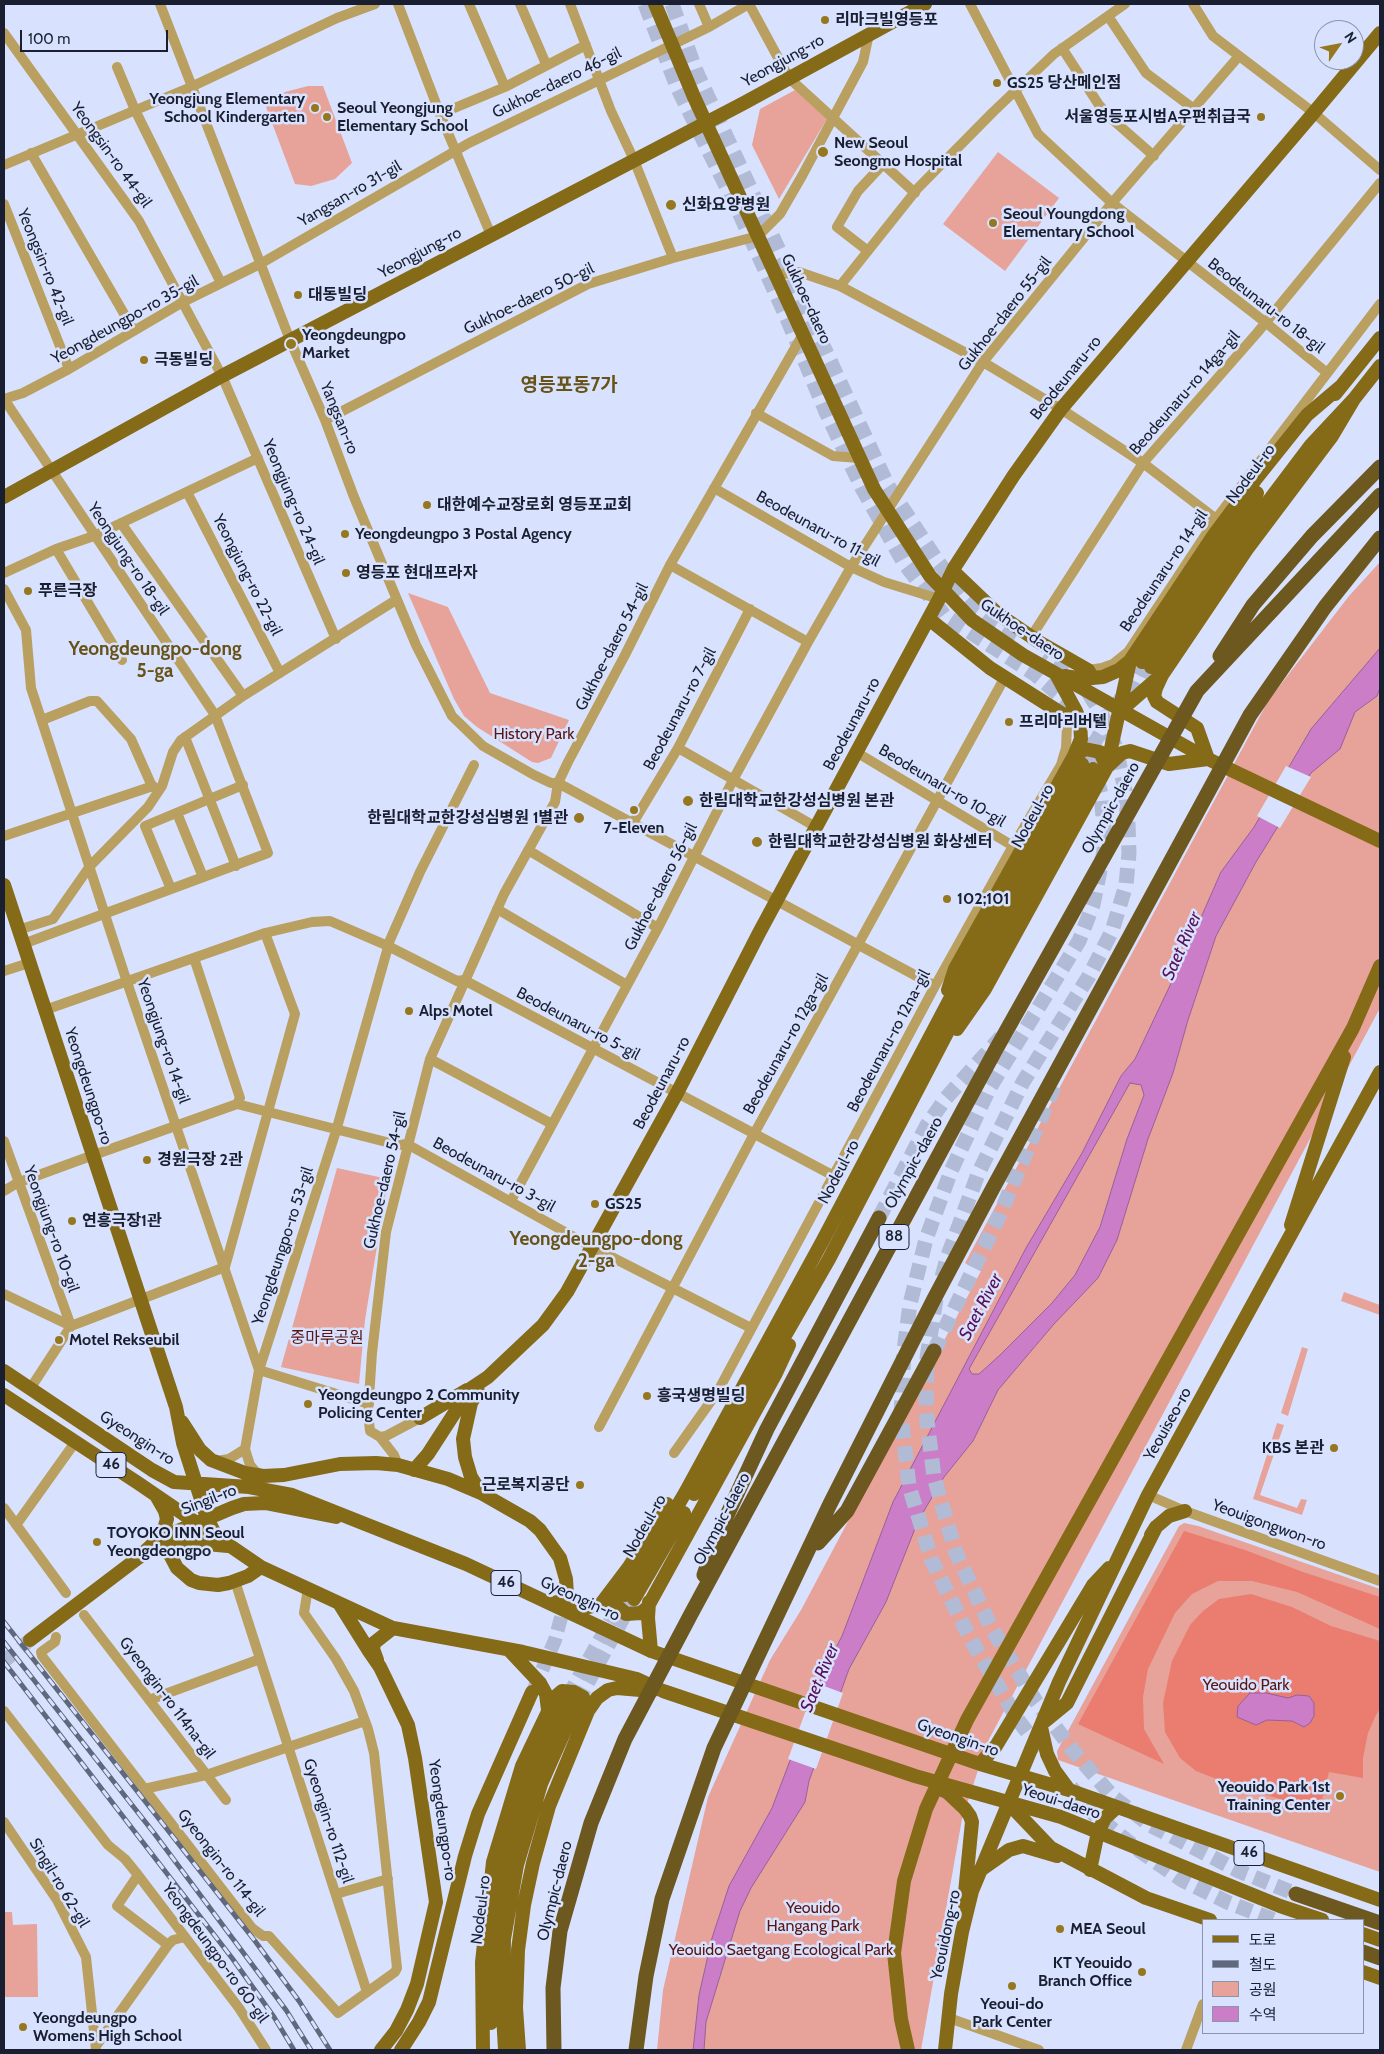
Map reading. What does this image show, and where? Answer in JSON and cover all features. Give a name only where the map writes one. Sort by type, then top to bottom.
[{"type":"highway","points":[[1197,691],[1253,605],[1312,536],[1380,467]]},
{"type":"highway","name":"Olympic-daero","points":[[554,2050],[554,1988],[560,1931],[591,1822],[625,1740],[691,1614],[995,1051],[1197,691],[1380,495]]},
{"type":"highway","points":[[636,2050],[646,1976],[662,1899],[710,1758],[830,1504],[934,1300],[1250,715],[1325,606],[1380,538]]},
{"type":"highway","points":[[691,1614],[718,1537],[768,1429],[880,1218]]},
{"type":"highway","points":[[807,1555],[847,1511],[934,1351]]},
{"type":"highway","points":[[1296,1894],[1380,1922]]},
{"type":"highway","points":[[1364,1952],[1380,1958]]},
{"type":"main road","name":"Gukhoe-daero","points":[[655,4],[706,122],[859,458],[887,511],[941,596],[1023,655],[1208,759]]},
{"type":"main road","name":"Yeongjung-ro","points":[[4,497],[222,376],[706,122],[925,4]]},
{"type":"main road","name":"Beodeunaru-ro","points":[[414,1470],[470,1389],[488,1377],[544,1325],[567,1292],[636,1170],[777,900],[953,571],[1014,475],[1060,409],[1314,114],[1380,33]]},
{"type":"main road","name":"Nodeul-ro","points":[[1146,666],[1253,498],[1380,338]]},
{"type":"main road","name":"Nodeul-ro","points":[[1146,666],[1311,445],[1354,400],[1380,366]]},
{"type":"main road","points":[[953,571],[998,614],[1031,637],[1089,672]]},
{"type":"main road","points":[[929,619],[990,668],[1067,714]]},
{"type":"main road","points":[[1056,675],[1082,679],[1103,677],[1119,670],[1146,666]]},
{"type":"main road","points":[[1146,666],[1157,702],[1197,728],[1208,759]]},
{"type":"main road","points":[[1089,764],[1146,666]]},
{"type":"main road","points":[[1120,711],[1146,666]]},
{"type":"main road","points":[[1056,675],[1080,722],[1081,739],[1089,764]]},
{"type":"main road","points":[[1089,764],[1130,751],[1169,764],[1208,759],[1380,841]]},
{"type":"main road","name":"Nodeul-ro","points":[[625,1594],[629,1567],[687,1471],[748,1359],[823,1240],[934,1029],[1089,764]]},
{"type":"main road","name":"Nodeul-ro","points":[[625,1594],[828,1259],[1089,764]]},
{"type":"main road","name":"Yeongdeungpo-ro","points":[[4,885],[180,1419],[183,1443],[197,1484],[202,1521],[228,1546]]},
{"type":"main road","points":[[908,2050],[901,2019],[894,1952],[904,1881],[926,1809],[967,1720],[1353,1028],[1380,966]]},
{"type":"main road","points":[[1281,1256],[1353,1028]]},
{"type":"main road","name":"Yeouiseo-ro","points":[[1009,1804],[1059,1682],[1148,1495],[1281,1256],[1380,1072]]},
{"type":"main road","points":[[625,1594],[615,1604],[626,1614],[641,1613],[647,1608],[650,1599],[775,1375],[828,1259]]},
{"type":"main road","name":"Gyeongin-ro","points":[[4,1371],[152,1470],[174,1482],[249,1487],[292,1495],[324,1506],[359,1522],[466,1564],[651,1651],[1020,1777]]},
{"type":"main road","points":[[481,1493],[471,1477],[465,1457],[463,1439],[471,1402],[488,1377]]},
{"type":"main road","points":[[420,1418],[470,1389]]},
{"type":"main road","name":"46","points":[[4,1395],[155,1494],[202,1521]]},
{"type":"main road","points":[[420,1418],[425,1417],[432,1420],[437,1426],[437,1439]]},
{"type":"main road","name":"Yeongdeungpo-ro","points":[[180,1419],[200,1450],[211,1460],[245,1473],[263,1476],[284,1475],[340,1464],[376,1462],[398,1465],[448,1479],[481,1493],[530,1521],[545,1536],[560,1558],[566,1579],[567,1595]]},
{"type":"main road","points":[[200,1450],[209,1465],[249,1487]]},
{"type":"main road","points":[[155,1494],[165,1511],[167,1519],[164,1543],[177,1568],[191,1580],[208,1585],[235,1581],[248,1576],[261,1567]]},
{"type":"main road","name":"Singil-ro","points":[[30,1640],[138,1558],[202,1521],[244,1504],[255,1503],[359,1522]]},
{"type":"main road","points":[[1059,1682],[1156,1527],[1169,1516],[1186,1511]]},
{"type":"main road","points":[[1069,1790],[1055,1771],[1047,1754],[1042,1725],[1067,1703],[1156,1527]]},
{"type":"main road","name":"Singil-ro","points":[[164,1543],[228,1546]]},
{"type":"main road","points":[[228,1546],[261,1567],[393,1628],[571,1662],[915,1776],[1009,1804]]},
{"type":"main road","points":[[980,1764],[996,1746],[1093,1585],[1118,1558]]},
{"type":"main road","points":[[538,1598],[585,1608],[593,1607],[625,1594]]},
{"type":"main road","points":[[650,1599],[648,1618],[651,1651]]},
{"type":"main road","name":"Yeongdeungpo-ro","points":[[338,1602],[378,1664],[396,1697],[408,1725],[415,1758],[436,1902],[425,1954],[414,1993],[400,2024],[381,2050]]},
{"type":"main road","points":[[378,1664],[373,1649],[374,1643],[393,1628]]},
{"type":"main road","points":[[509,1650],[526,1665],[540,1683],[546,1694],[548,1710]]},
{"type":"main road","points":[[578,1702],[597,1698],[608,1690],[634,1684]]},
{"type":"main road","name":"Yeongdeungpo-ro","points":[[401,2050],[409,2044],[429,2002],[465,1856],[478,1814],[532,1692]]},
{"type":"main road","points":[[483,2050],[482,1962],[493,1862],[522,1766],[548,1710],[555,1696],[562,1692],[574,1692],[583,1697],[578,1702],[531,1872],[518,1950],[516,2008],[519,2050]]},
{"type":"main road","name":"Nodeul-ro","points":[[491,2050],[494,1931],[504,1862],[531,1777],[578,1702]]},
{"type":"main road","name":"Nodeul-ro","points":[[505,2050],[503,2014],[504,1940],[517,1865],[541,1784],[578,1702]]},
{"type":"main road","points":[[915,1776],[947,1792],[970,1816],[972,1824],[965,1875],[962,1932]]},
{"type":"main road","name":"Yeoui-daero","points":[[1020,1777],[1069,1790],[1380,1900]]},
{"type":"main road","name":"Yeoui-daero","points":[[1009,1804],[1060,1817],[1280,1906],[1319,1919]]},
{"type":"main road","name":"Yeoui-daero","points":[[1009,1804],[1051,1848],[1146,1898],[1207,1919]]},
{"type":"main road","name":"Yeouidong-ro","points":[[945,2050],[962,1932],[972,1891],[1009,1804]]},
{"type":"main road","points":[[982,1869],[1009,1850],[1023,1846],[1050,1853],[1090,1870],[1098,1832],[1105,1818],[1118,1807]]},
{"type":"main road","points":[[436,1902],[441,1957]]},
{"type":"main road","points":[[1364,1934],[1380,1940]]},
{"type":"main road","points":[[1364,1972],[1380,1978]]},
{"type":"street","name":"Yangsan-ro","points":[[160,4],[290,340],[325,420],[396,600],[416,645],[452,716],[483,746],[551,784],[558,783]]},
{"type":"street","points":[[4,165],[191,87],[337,18],[374,4]]},
{"type":"street","points":[[398,4],[440,114],[491,235]]},
{"type":"street","points":[[469,4],[505,87]]},
{"type":"street","points":[[520,4],[546,64]]},
{"type":"street","points":[[570,4],[611,111],[634,160],[672,258]]},
{"type":"street","points":[[699,4],[709,27]]},
{"type":"street","points":[[673,44],[709,27],[749,4],[789,78],[914,192]]},
{"type":"street","name":"Beodeunaru-ro 18-gil","points":[[970,4],[1038,134],[1112,203],[1326,372]]},
{"type":"street","points":[[840,286],[914,192],[1016,90],[1062,48],[1125,4]]},
{"type":"street","points":[[1193,4],[1213,36],[1314,114],[1380,170]]},
{"type":"street","points":[[1108,16],[1146,73],[1194,109]]},
{"type":"street","name":"Yeongsin-ro 44-gil","points":[[4,33],[139,221],[183,302]]},
{"type":"street","points":[[758,236],[780,214],[802,176],[863,62],[869,34]]},
{"type":"street","points":[[440,114],[505,87],[586,44]]},
{"type":"street","name":"Gukhoe-daero 46-gil","points":[[456,150],[673,44]]},
{"type":"street","points":[[1062,48],[1099,105],[1154,156]]},
{"type":"street","name":"Gukhoe-daero 55-gil","points":[[887,511],[983,362],[1112,203],[1239,56]]},
{"type":"street","points":[[117,67],[135,110],[221,283]]},
{"type":"street","name":"Yangsan-ro 31-gil","points":[[260,264],[456,150]]},
{"type":"street","points":[[31,153],[134,331]]},
{"type":"street","points":[[868,251],[837,228],[858,191],[884,163]]},
{"type":"street","name":"Beodeunaru-ro 14ga-gil","points":[[1031,637],[1143,463],[1265,322],[1380,183]]},
{"type":"street","name":"Yeongsin-ro 42-gil","points":[[4,204],[69,369]]},
{"type":"street","name":"Gukhoe-daero 50-gil","points":[[325,420],[588,284],[672,258],[758,236]]},
{"type":"street","name":"Yeongdeungpo-ro 35-gil","points":[[4,399],[23,393],[69,369],[183,302],[260,264]]},
{"type":"street","points":[[776,275],[800,272],[840,286],[983,362],[1143,463],[1216,519]]},
{"type":"street","points":[[183,302],[222,376]]},
{"type":"street","name":"Beodeunaru-ro 14-gil","points":[[1089,672],[1113,664],[1128,652],[1216,519],[1326,372],[1380,304]]},
{"type":"street","name":"Gukhoe-daero 54-gil","points":[[380,1437],[370,1432],[369,1404],[386,1232],[430,1059],[497,909],[555,802],[558,783],[670,565],[803,334]]},
{"type":"street","name":"Yeongjung-ro 24-gil","points":[[222,376],[336,639]]},
{"type":"street","points":[[4,399],[51,471]]},
{"type":"street","points":[[756,413],[833,456],[859,458]]},
{"type":"street","points":[[4,573],[56,548],[94,536],[258,458]]},
{"type":"street","name":"Yeongjung-ro 18-gil","points":[[51,471],[215,715],[268,853],[236,866]]},
{"type":"street","name":"Beodeunaru-ro 11-gil","points":[[714,488],[851,567],[884,582],[941,596]]},
{"type":"street","name":"Yeongjung-ro 22-gil","points":[[187,492],[280,673]]},
{"type":"street","name":"Gukhoe-daero 56-gil","points":[[511,1201],[658,928],[733,780],[808,642],[851,567],[887,511]]},
{"type":"street","points":[[121,523],[243,696]]},
{"type":"street","points":[[56,548],[122,660]]},
{"type":"street","points":[[670,565],[808,642]]},
{"type":"street","name":"Yeongjung-ro 14-gil","points":[[4,589],[26,630],[31,688],[127,982],[259,1370]]},
{"type":"street","points":[[18,930],[53,919],[90,866],[148,807],[173,752],[184,737],[243,696],[396,600]]},
{"type":"street","name":"Beodeunaru-ro 7-gil","points":[[633,823],[678,748],[750,609]]},
{"type":"street","name":"Beodeunaru-ro 12ga-gil","points":[[599,1428],[754,1134],[1005,677]]},
{"type":"street","points":[[42,720],[90,700],[97,701],[131,739],[155,788]]},
{"type":"street","name":"Beodeunaru-ro 12na-gil","points":[[674,1453],[714,1397],[936,986],[1013,846],[1061,765],[1066,748],[1067,714]]},
{"type":"street","points":[[23,944],[236,866],[184,737]]},
{"type":"street","points":[[678,748],[816,827]]},
{"type":"street","name":"Beodeunaru-ro 10-gil","points":[[856,752],[1013,846]]},
{"type":"street","name":"Yeongdeungpo-ro 53-gil","points":[[245,1449],[259,1370],[336,1131],[388,946],[420,872],[474,765]]},
{"type":"street","points":[[558,783],[936,986]]},
{"type":"street","points":[[171,889],[145,826],[243,785]]},
{"type":"street","points":[[4,836],[155,788]]},
{"type":"street","points":[[177,813],[203,877]]},
{"type":"street","points":[[528,850],[658,928]]},
{"type":"street","points":[[497,909],[627,985]]},
{"type":"street","points":[[45,1010],[265,933],[312,922],[330,921],[388,946],[457,981],[464,980]]},
{"type":"street","points":[[30,1389],[71,1326],[225,1267],[295,1014],[265,933]]},
{"type":"street","points":[[194,958],[240,1098],[237,1104]]},
{"type":"street","points":[[4,971],[29,963]]},
{"type":"street","name":"Beodeunaru-ro 5-gil","points":[[464,980],[834,1176]]},
{"type":"street","points":[[430,1059],[552,1124]]},
{"type":"street","points":[[4,1191],[17,1183],[237,1104],[336,1131],[398,1145],[407,1144]]},
{"type":"street","name":"Yeongjung-ro 10-gil","points":[[4,1141],[17,1183],[71,1326]]},
{"type":"street","name":"Beodeunaru-ro 3-gil","points":[[407,1144],[592,1247],[751,1328]]},
{"type":"street","points":[[4,1294],[71,1326]]},
{"type":"street","points":[[259,1370],[369,1404]]},
{"type":"street","points":[[398,1465],[394,1455],[380,1437],[386,1436],[420,1418]]},
{"type":"street","points":[[16,1525],[76,1441]]},
{"type":"street","points":[[211,1460],[229,1460],[245,1449],[250,1465],[263,1476]]},
{"type":"street","name":"Yeouigongwon-ro","points":[[1148,1495],[1186,1511],[1380,1581]]},
{"type":"street","points":[[4,1508],[66,1593]]},
{"type":"street","name":"Gyeongin-ro 112-gil","points":[[235,1581],[367,1992]]},
{"type":"street","name":"Gyeongin-ro 114-gil","points":[[56,1637],[55,1642],[41,1652],[42,1656],[252,1928],[263,1936],[269,1936],[338,2014],[395,1972],[397,1968],[374,1753],[365,1720],[354,1691],[336,1659],[304,1613],[308,1588]]},
{"type":"street","name":"Gyeongin-ro 114na-gil","points":[[84,1616],[226,1800]]},
{"type":"street","points":[[149,1700],[260,1659]]},
{"type":"street","name":"Yeongdeungpo-ro 60-gil","points":[[4,1711],[108,1845],[126,1859],[239,2008],[266,2050]]},
{"type":"street","points":[[144,1789],[206,1774],[365,1720]]},
{"type":"street","name":"Singil-ro 62-gil","points":[[4,1822],[56,1900],[86,1957],[96,2048]]},
{"type":"street","points":[[138,1875],[117,1906],[168,1945]]},
{"type":"street","points":[[336,1894],[388,1879]]},
{"type":"street","points":[[96,2048],[168,1945],[173,1940],[185,1937]]},
{"type":"street","points":[[1186,2050],[1202,2007]]},
{"type":"street","points":[[949,2018],[1039,2050]]},
{"type":"green space","points":[[308,86],[323,86],[352,163],[335,179],[311,186],[295,184],[266,107],[285,92]]},
{"type":"green space","points":[[795,90],[827,119],[779,199],[752,145],[760,109]]},
{"type":"green space","points":[[998,152],[1059,198],[1005,271],[943,224]]},
{"type":"green space","name":"Yeouido Hangang Park","points":[[1380,562],[1380,1008],[987,1743],[962,1819],[921,2050],[657,2050],[663,1990],[708,1797],[770,1660],[801,1610],[981,1271],[965,1263],[1268,701],[1349,596]]},
{"type":"green space","name":"History Park","points":[[408,593],[448,607],[490,693],[569,720],[551,758],[538,763],[532,762],[477,727],[464,716],[454,699]]},
{"type":"green space","name":"중마루공원","points":[[337,1168],[388,1179],[365,1320],[359,1384],[281,1367]]},
{"type":"green space","points":[[1344,1292],[1380,1305],[1380,1315],[1341,1301]]},
{"type":"green space","points":[[1302,1347],[1308,1349],[1288,1416],[1281,1413]]},
{"type":"green space","points":[[1277,1423],[1284,1425],[1260,1495],[1297,1508],[1301,1499],[1307,1500],[1302,1515],[1253,1499]]},
{"type":"green space","name":"Yeouido Park","points":[[1184,1523],[1198,1526],[1380,1589],[1380,1872],[1058,1760],[1057,1751],[1179,1526]]},
{"type":"green space","points":[[1184,1531],[1380,1597],[1380,1629],[1297,1592],[1252,1581],[1218,1581],[1192,1594],[1175,1613],[1148,1669],[1143,1697],[1144,1729],[1164,1764],[1078,1724]]},
{"type":"green space","points":[[1251,1594],[1292,1607],[1331,1626],[1380,1641],[1380,1709],[1368,1733],[1363,1758],[1363,1778],[1329,1772],[1319,1811],[1224,1782],[1196,1771],[1180,1758],[1165,1732],[1163,1703],[1172,1661],[1190,1625],[1203,1611],[1219,1599]]},
{"type":"green space","points":[[4,1912],[12,1912],[13,1925],[37,1924],[38,1997],[4,1997]]},
{"type":"water","points":[[1380,648],[1380,688],[1377,696],[1355,712],[1340,749],[1311,773],[1256,862],[1216,936],[1188,1020],[1173,1073],[1148,1139],[1117,1240],[1098,1278],[1054,1324],[998,1390],[973,1441],[944,1477],[918,1521],[886,1602],[849,1669],[809,1781],[805,1802],[751,1888],[740,1911],[706,2022],[704,2050],[693,2050],[699,1995],[712,1938],[729,1886],[772,1808],[824,1671],[842,1636],[893,1502],[1026,1248],[1082,1153],[1121,1076],[1135,1059],[1221,872],[1254,827],[1311,729]],"holes":[[[1130,1083],[1141,1085],[1144,1095],[1127,1139],[1100,1227],[1075,1275],[1052,1303],[1000,1355],[979,1374],[972,1374],[969,1369]]]},
{"type":"water","points":[[1250,1693],[1266,1693],[1288,1698],[1297,1695],[1309,1696],[1314,1703],[1314,1716],[1310,1723],[1304,1727],[1292,1721],[1267,1720],[1256,1725],[1237,1717],[1238,1706]]},
{"type":"pier","points":[[1286,766],[1311,777],[1280,828],[1257,816]]},
{"type":"pier","points":[[816,1683],[843,1693],[816,1769],[788,1759]]},
{"type":"tunnel","points":[[645,4],[678,89],[737,208],[786,316],[826,412],[862,488],[904,563],[944,615],[1036,675],[1065,700],[1071,709]]},
{"type":"tunnel","points":[[672,4],[696,71],[888,486],[938,562],[968,599],[997,622],[1020,636]]},
{"type":"tunnel","points":[[942,1277],[947,1258],[978,1174],[1023,1082],[1089,976],[1112,931],[1126,885],[1129,853],[1128,823],[1125,790],[1116,748],[1102,715],[1082,682],[1061,663],[1045,653]]},
{"type":"tunnel","points":[[1082,764],[1142,662]]},
{"type":"tunnel","points":[[1135,697],[1151,667]]},
{"type":"tunnel","points":[[1041,1750],[1018,1720],[970,1638],[932,1561],[909,1486],[901,1415],[904,1350],[910,1304],[926,1239],[951,1171],[989,1089],[1079,941],[1093,905],[1104,851],[1104,828],[1101,794],[1086,738]]},
{"type":"tunnel","points":[[879,1218],[927,1125],[946,1098],[1001,1037]]},
{"type":"tunnel","points":[[934,1351],[1000,1214],[1056,1082]]},
{"type":"tunnel","points":[[936,1299],[927,1358],[926,1412],[934,1477],[956,1553],[992,1629],[1035,1700],[1075,1753],[1113,1797],[1150,1825],[1239,1871],[1296,1894]]},
{"type":"tunnel","points":[[568,1696],[623,1598]]},
{"type":"tunnel","points":[[534,1689],[555,1640],[566,1599]]},
{"type":"tunnel","points":[[578,1701],[634,1599]]},
{"type":"tunnel","points":[[4,1661],[30,1640]]},
{"type":"tunnel","points":[[1071,1787],[1090,1811],[1140,1851],[1182,1880],[1227,1902],[1271,1919]]},
{"type":"railway","points":[[4,1622],[255,1941],[299,2001],[330,2050]]},
{"type":"railway","points":[[4,1642],[154,1833],[286,2010],[311,2050]]},
{"type":"railway","points":[[4,1662],[232,1958],[274,2017],[294,2050]]},
{"type":"place","name":"리마크빌영등포","points":[[825,20]]},
{"type":"place","name":"GS25 당산메인점","points":[[997,83]]},
{"type":"place","name":"Yeongjung Elementary School Kindergarten","points":[[315,108]]},
{"type":"place","name":"Seoul Yeongjung Elementary School","points":[[327,117]]},
{"type":"place","name":"서울영등포시범A우편취급국","points":[[1261,117]]},
{"type":"place","name":"New Seoul Seongmo Hospital","points":[[823,152]]},
{"type":"place","name":"신화요양병원","points":[[671,205]]},
{"type":"place","name":"Seoul Youngdong Elementary School","points":[[993,223]]},
{"type":"place","name":"대동빌딩","points":[[298,295]]},
{"type":"place","name":"Yeongdeungpo Market","points":[[291,344]]},
{"type":"place","name":"극동빌딩","points":[[144,360]]},
{"type":"place","name":"대한예수교장로회 영등포교회","points":[[427,505]]},
{"type":"place","name":"Yeongdeungpo 3 Postal Agency","points":[[345,534]]},
{"type":"place","name":"영등포 현대프라자","points":[[346,573]]},
{"type":"place","name":"푸른극장","points":[[28,591]]},
{"type":"place","name":"프리마리버텔","points":[[1009,722]]},
{"type":"place","name":"한림대학교한강성심병원 본관","points":[[688,801]]},
{"type":"place","name":"7-Eleven","points":[[634,810]]},
{"type":"place","name":"한림대학교한강성심병원 1별관","points":[[579,818]]},
{"type":"place","name":"한림대학교한강성심병원 화상센터","points":[[757,842]]},
{"type":"place","name":"102;101","points":[[947,899]]},
{"type":"place","name":"Alps Motel","points":[[409,1011]]},
{"type":"place","name":"경원극장 2관","points":[[147,1160]]},
{"type":"place","name":"GS25","points":[[595,1204]]},
{"type":"place","name":"연흥극장1관","points":[[72,1221]]},
{"type":"place","name":"Motel Rekseubil","points":[[59,1340]]},
{"type":"place","name":"흥국생명빌딩","points":[[647,1396]]},
{"type":"place","name":"Yeongdeungpo 2 Community Policing Center","points":[[308,1404]]},
{"type":"place","name":"KBS 본관","points":[[1334,1448]]},
{"type":"place","name":"근로복지공단","points":[[580,1485]]},
{"type":"place","name":"TOYOKO INN Seoul Yeongdeongpo","points":[[97,1542]]},
{"type":"place","name":"Yeouido Park 1st Training Center","points":[[1340,1796]]},
{"type":"place","name":"MEA Seoul","points":[[1060,1929]]},
{"type":"place","name":"KT Yeouido Branch Office","points":[[1142,1972]]},
{"type":"place","name":"Yeoui-do Park Center","points":[[1012,1986]]},
{"type":"place","name":"Yeongdeungpo Womens High School","points":[[23,2027]]},
{"type":"district","name":"영등포동7가","points":[[569,385]]},
{"type":"district","name":"Yeongdeungpo-dong 5-ga","points":[[155,660]]},
{"type":"district","name":"Yeongdeungpo-dong 2-ga","points":[[596,1250]]},
{"type":"water label","name":"Saet River","points":[[1182,946]]},
{"type":"water label","name":"Saet River","points":[[981,1307]]},
{"type":"water label","name":"Saet River","points":[[820,1678]]},
{"type":"park label","name":"Yeouido Saetgang Ecological Park","points":[[781,1950]]}]
